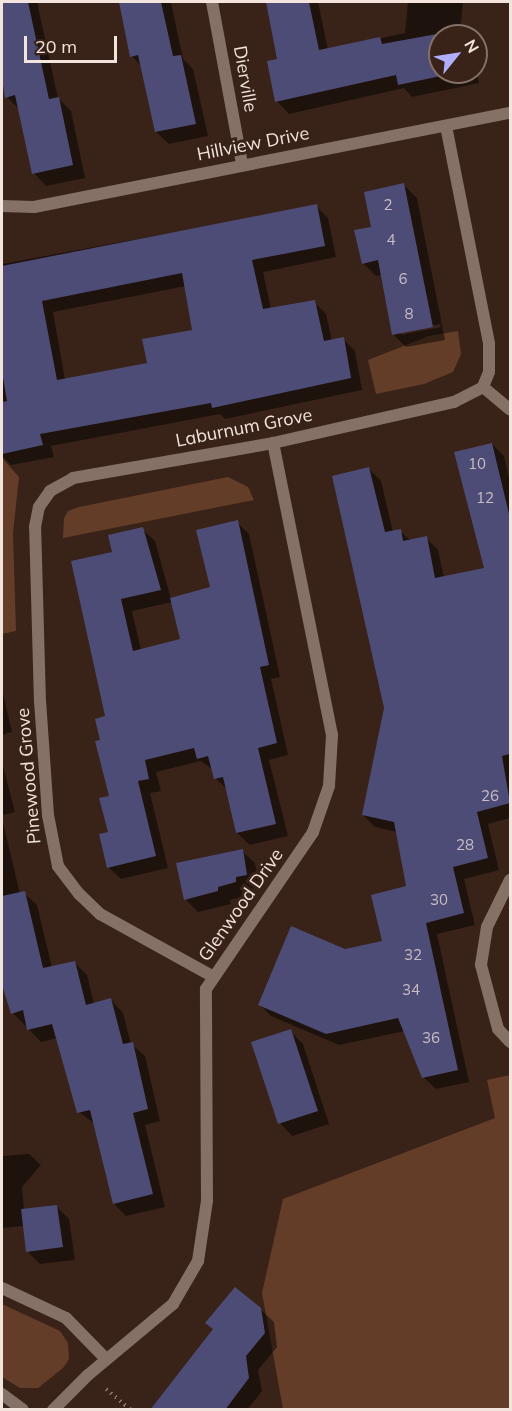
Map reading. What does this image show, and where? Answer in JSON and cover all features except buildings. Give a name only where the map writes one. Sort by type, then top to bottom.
[{"type":"street","name":"Dierville","points":[[212,2],[242,164]]},
{"type":"street","name":"Hillview Drive","points":[[2,206],[34,207],[242,164],[510,113]]},
{"type":"street","points":[[446,126],[489,344],[489,372],[483,387],[510,410]]},
{"type":"street","name":"Laburnum Grove","points":[[35,527],[39,507],[50,491],[73,478],[273,443],[454,402],[483,387]]},
{"type":"street","name":"Glenwood Drive","points":[[53,1410],[106,1359],[173,1304],[198,1261],[207,1201],[204,1005],[212,976],[313,832],[329,786],[332,735],[273,443]]},
{"type":"street","name":"Pinewood Grove","points":[[35,527],[48,815],[58,866],[79,894],[100,914],[212,976]]},
{"type":"street","points":[[510,880],[487,927],[482,964],[498,1029],[510,1042]]},
{"type":"street","points":[[2,1288],[66,1318],[106,1359]]},
{"type":"street","points":[[2,1394],[22,1410]]},
{"type":"path","points":[[88,1375],[130,1410]]},
{"type":"shaded area","points":[[458,331],[461,354],[453,372],[424,384],[376,394],[368,360],[429,336]]},
{"type":"shaded area","points":[[2,458],[19,477],[13,533],[16,631],[2,634]]},
{"type":"shaded area","points":[[228,477],[248,487],[254,500],[63,538],[64,518],[68,511]]},
{"type":"shaded area","points":[[510,1075],[510,1409],[283,1409],[262,1293],[283,1199],[495,1118],[487,1080]]},
{"type":"shaded area","points":[[2,1304],[60,1331],[68,1343],[69,1359],[63,1368],[38,1388],[20,1388],[2,1377]]}]
